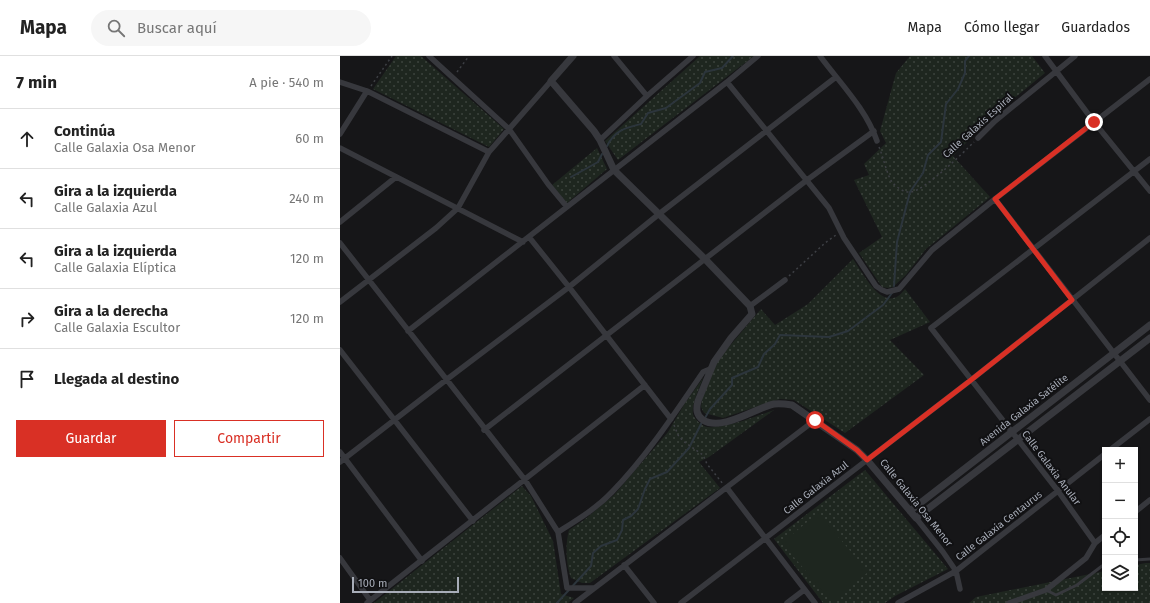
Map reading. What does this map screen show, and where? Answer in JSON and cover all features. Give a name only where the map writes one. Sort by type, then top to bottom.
[{"type":"street","points":[[429,56],[509,129],[548,184],[567,207]]},
{"type":"street","points":[[340,302],[436,228],[458,208],[489,152],[573,56]]},
{"type":"street","points":[[614,56],[647,96]]},
{"type":"street","points":[[684,56],[688,61]]},
{"type":"street","points":[[600,140],[693,56]]},
{"type":"street","points":[[408,331],[727,82],[758,56]]},
{"type":"street","points":[[820,56],[855,101],[874,131],[877,141]]},
{"type":"street","points":[[1045,56],[1057,70],[1094,122],[1150,192]]},
{"type":"street","name":"Calle Galaxis Espiral","points":[[978,138],[995,121],[1075,56]]},
{"type":"street","points":[[342,460],[569,287],[766,130],[836,78]]},
{"type":"street","points":[[727,82],[829,208],[841,232],[876,286],[887,292],[899,289],[932,250],[995,199],[1150,79]]},
{"type":"street","points":[[551,81],[594,130],[614,170],[705,259],[750,306],[785,280]]},
{"type":"street","points":[[340,82],[367,91],[489,152]]},
{"type":"street","points":[[340,134],[367,91]]},
{"type":"street","points":[[484,430],[807,180],[874,131]]},
{"type":"street","points":[[340,148],[523,242]]},
{"type":"street","points":[[1033,249],[1150,158]]},
{"type":"street","points":[[340,222],[396,178]]},
{"type":"street","points":[[995,199],[1150,400]]},
{"type":"street","points":[[528,237],[569,287],[671,419]]},
{"type":"street","name":"Calle Galaxia Azul","points":[[681,603],[971,380],[1150,238]]},
{"type":"street","points":[[340,242],[484,430],[525,480],[558,532],[567,588],[593,588]]},
{"type":"street","name":"Calle Galaxia Anular","points":[[1033,249],[931,328],[1058,491],[1095,543]]},
{"type":"street","name":"Calle Galaxia Osa Menor","points":[[750,306],[752,314],[722,349],[710,369],[696,407],[700,418],[714,424],[742,416],[774,404],[784,404],[792,405],[815,420],[857,450],[910,510],[956,571],[960,589]]},
{"type":"street","name":"Avenida Galaxia Satélite","points":[[910,510],[1150,325]]},
{"type":"street","name":"Avenida Galaxia Satélite","points":[[916,518],[1150,338]]},
{"type":"street","points":[[340,350],[473,521]]},
{"type":"street","points":[[558,532],[583,516],[612,492],[671,419],[703,372],[710,369]]},
{"type":"street","points":[[340,558],[368,602],[645,385]]},
{"type":"street","points":[[1114,447],[1150,419]]},
{"type":"street","points":[[575,603],[815,420]]},
{"type":"street","points":[[340,452],[342,460],[422,561]]},
{"type":"street","name":"Calle Galaxia Centaurus","points":[[898,603],[956,571],[1102,456]]},
{"type":"street","points":[[727,488],[815,603]]},
{"type":"street","points":[[1138,510],[1150,500]]},
{"type":"street","points":[[1009,603],[1046,590],[1086,558],[1095,543],[1102,537]]},
{"type":"street","points":[[624,565],[654,603]]},
{"type":"street","points":[[786,603],[804,590]]},
{"type":"lane","points":[[1138,560],[1150,559]]},
{"type":"lane","points":[[1046,590],[1056,595],[1077,585],[1102,566]]},
{"type":"path","points":[[367,91],[392,56]]},
{"type":"path","points":[[453,78],[469,56]]},
{"type":"path","name":"Calle Galaxis Espiral","points":[[877,141],[892,182],[901,190],[910,192],[924,187],[978,138]]},
{"type":"path","points":[[785,280],[825,243],[841,232]]},
{"type":"path","points":[[671,419],[678,435],[683,441],[703,455],[707,464],[727,488]]},
{"type":"shaded area","points":[[396,56],[421,56],[504,129],[489,147],[373,89]]},
{"type":"shaded area","points":[[700,56],[754,56],[618,160],[605,141]]},
{"type":"shaded area","points":[[910,56],[1032,56],[1045,73],[996,113],[953,156],[990,197],[926,249],[906,275],[893,287],[888,288],[882,287],[859,253],[882,237],[854,180],[869,175],[864,164],[886,143],[880,131],[896,73]]},
{"type":"shaded area","points":[[597,148],[607,169],[567,203],[552,185]]},
{"type":"shaded area","points":[[853,259],[869,283],[883,296],[890,298],[897,296],[905,289],[930,322],[890,340],[924,375],[845,433],[794,400],[780,399],[723,418],[704,413],[701,407],[702,399],[717,361],[761,309],[775,325],[808,304]]},
{"type":"shaded area","points":[[703,378],[694,401],[693,414],[695,418],[704,426],[715,427],[732,424],[774,410],[709,457],[699,462],[720,488],[590,583],[582,583],[571,578],[567,554],[569,530],[584,520],[614,495],[668,432],[685,403]]},
{"type":"shaded area","points":[[865,470],[948,569],[895,596],[885,603],[823,603],[774,539]]},
{"type":"shaded area","points":[[522,486],[531,496],[553,541],[561,594],[574,598],[568,603],[374,603]]},
{"type":"shaded area","points":[[818,513],[868,572],[832,602],[782,543]]},
{"type":"shaded area","points":[[1150,563],[1150,603],[969,603],[976,597],[1102,572],[1102,591],[1138,591],[1138,564]]},
{"type":"waterway","points":[[607,146],[613,136],[621,130],[641,124],[648,113],[666,108],[700,83],[705,72],[722,68],[733,56]]},
{"type":"waterway","points":[[894,286],[897,242],[910,192],[923,173],[928,155],[941,142],[946,104],[958,89],[965,73],[965,61],[969,56]]},
{"type":"waterway","points":[[571,177],[598,162],[602,154]]},
{"type":"waterway","points":[[705,418],[710,409],[732,385],[732,378],[758,367],[764,354],[775,344],[780,335],[829,337],[848,331],[883,305],[892,293]]},
{"type":"waterway","points":[[557,603],[591,566],[593,553],[601,546],[617,540],[622,530],[623,520],[631,516],[638,509],[650,479],[667,472],[689,448],[702,422]]},
{"type":"route","points":[[815,420],[857,450],[867,460],[1072,300],[995,199],[1094,122]]}]
